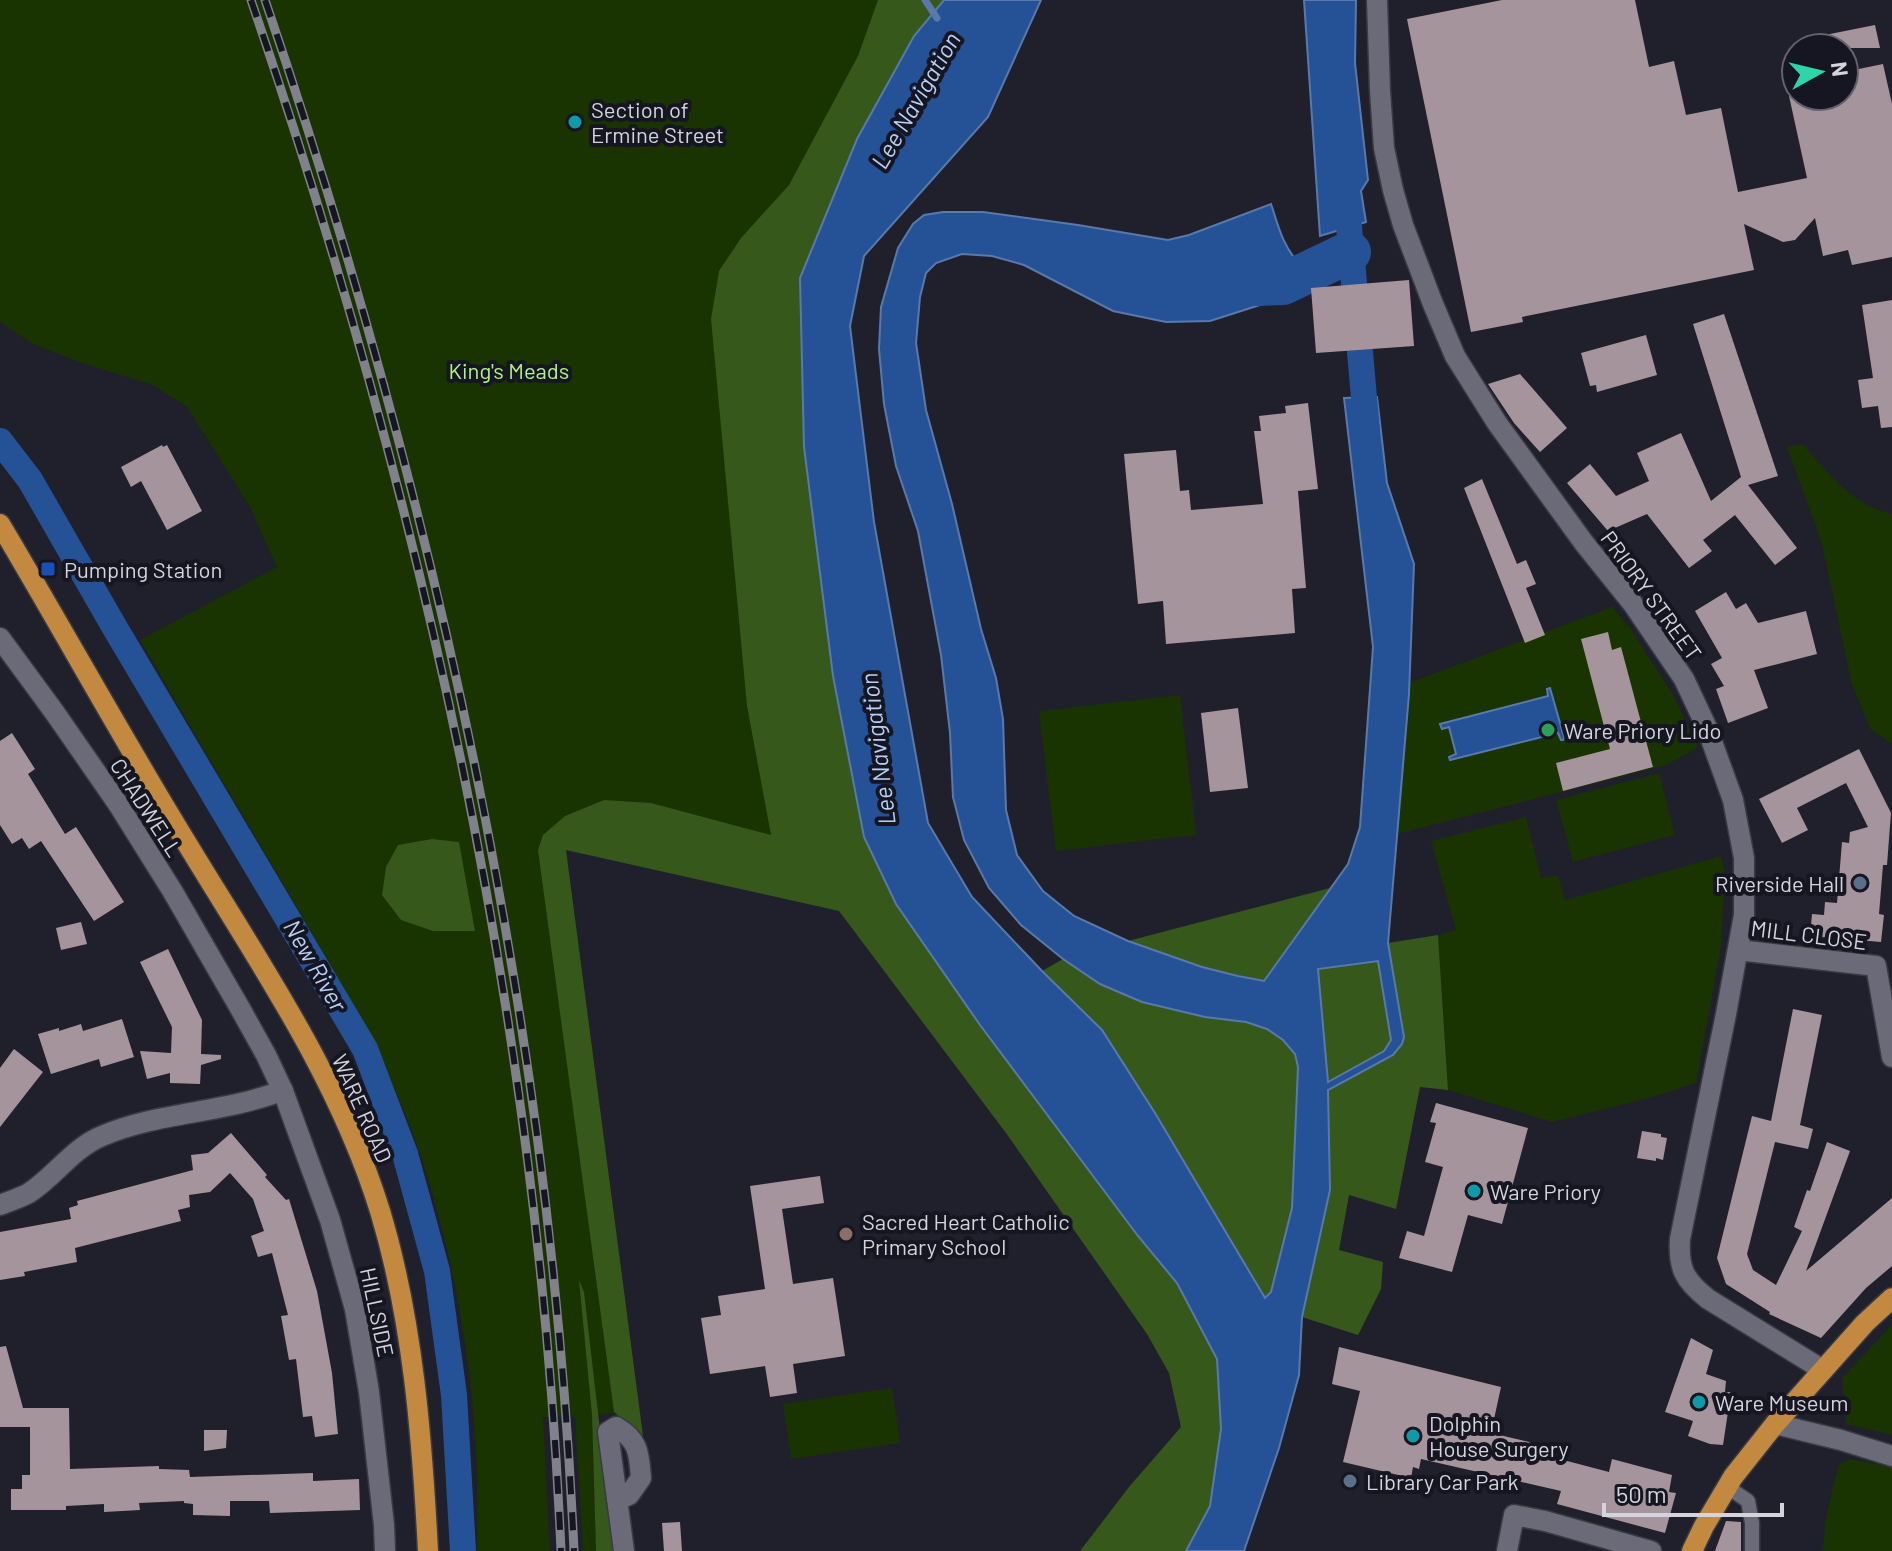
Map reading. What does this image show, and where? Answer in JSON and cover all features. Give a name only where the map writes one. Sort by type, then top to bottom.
[{"type":"main road","name":"WARE ROAD","points":[[0,524],[127,745],[289,1010],[355,1142],[380,1211],[411,1354],[424,1467],[428,1551]]},
{"type":"main road","points":[[1692,1551],[1726,1486],[1775,1424],[1865,1323],[1892,1298]]},
{"type":"street","name":"PRIORY STREET","points":[[1377,0],[1384,148],[1393,190],[1428,291],[1455,356],[1497,423],[1662,643],[1702,716],[1731,792],[1744,858],[1744,915],[1680,1239],[1681,1266],[1695,1289],[1708,1299],[1823,1370]]},
{"type":"street","name":"CHADWELL","points":[[0,638],[118,804],[241,1010]]},
{"type":"street","name":"MILL CLOSE","points":[[1738,950],[1884,966],[1892,1057]]},
{"type":"street","name":"HILLSIDE","points":[[241,1010],[283,1091],[330,1220],[355,1309],[369,1392],[385,1551]]},
{"type":"street","points":[[0,1205],[29,1192],[75,1152],[101,1136],[146,1121],[242,1103],[283,1091]]},
{"type":"street","points":[[1775,1424],[1892,1456]]},
{"type":"street","points":[[1726,1486],[1745,1497],[1750,1506],[1752,1551]]},
{"type":"street","points":[[617,1500],[624,1551]]},
{"type":"street","points":[[1507,1551],[1514,1515],[1651,1551]]},
{"type":"green space","name":"King's Meads","points":[[0,0],[879,0],[800,278],[864,837],[566,851],[643,1436],[614,1413],[592,1415],[596,1551],[583,1551],[575,1416],[543,1417],[550,1551],[477,1551],[475,1431],[466,1348],[441,1225],[405,1112],[343,987],[140,640],[277,567],[250,507],[187,407],[153,385],[33,344],[0,322]]},
{"type":"green space","points":[[878,0],[944,0],[914,36],[857,139],[800,278],[804,447],[980,1025],[1138,1236],[1177,1283],[1217,1359],[1221,1429],[1210,1506],[1186,1551],[1080,1551],[1129,1487],[1181,1427],[1169,1373],[1147,1334],[1006,1133],[839,911],[566,850],[643,1436],[614,1412],[538,850],[543,835],[565,816],[604,800],[651,803],[771,835],[747,706],[711,319],[719,271],[741,238],[789,185],[858,56]]},
{"type":"green space","points":[[1803,444],[1853,496],[1892,514],[1892,744],[1871,730],[1852,685],[1822,544],[1787,447]]},
{"type":"green space","name":"Ware Priory Lido","points":[[1612,607],[1630,628],[1672,693],[1698,747],[1667,765],[1397,834],[1409,683]]},
{"type":"green space","points":[[1180,695],[1196,835],[1056,851],[1039,711]]},
{"type":"green space","points":[[1659,773],[1675,835],[1573,862],[1556,800]]},
{"type":"green space","points":[[1526,817],[1541,878],[1558,875],[1565,900],[1721,856],[1725,873],[1721,947],[1696,1083],[1552,1122],[1448,1090],[1438,935],[1456,930],[1431,841]]},
{"type":"green space","points":[[432,839],[459,842],[475,931],[433,931],[401,920],[382,895],[386,867],[398,845]]},
{"type":"green space","points":[[1330,888],[1264,981],[1202,967],[1128,941]]},
{"type":"green space","points":[[1438,935],[1448,1090],[1420,1087],[1396,1209],[1349,1195],[1339,1250],[1383,1262],[1381,1289],[1358,1335],[1302,1317],[1330,1190],[1328,1090],[1393,1055],[1404,1036],[1388,943]]},
{"type":"green space","points":[[1063,959],[1100,984],[1205,1017],[1246,1022],[1267,1029],[1283,1040],[1295,1054],[1298,1067],[1292,1208],[1271,1292],[1265,1299],[1102,1030],[1042,971]]},
{"type":"green space","points":[[1379,961],[1391,1039],[1384,1051],[1328,1082],[1318,969]]},
{"type":"green space","points":[[579,1280],[584,1292],[614,1551],[596,1551],[592,1415]]},
{"type":"green space","points":[[1892,1325],[1892,1435],[1846,1424],[1842,1378]]},
{"type":"green space","points":[[892,1388],[900,1443],[791,1459],[783,1404]]},
{"type":"green space","points":[[1849,1459],[1892,1467],[1892,1551],[1823,1551],[1826,1518],[1838,1466]]},
{"type":"water","name":"Lee Navigation","points":[[944,0],[1041,0],[988,117],[864,256],[850,326],[874,522],[928,823],[972,897],[1102,1030],[1265,1298],[1271,1292],[1292,1208],[1298,1067],[1295,1054],[1283,1040],[1267,1029],[1246,1022],[1205,1017],[1142,1002],[1100,984],[1021,925],[989,888],[964,840],[953,797],[941,655],[918,531],[896,466],[884,404],[879,349],[881,307],[898,248],[913,224],[924,215],[983,212],[1168,240],[1271,204],[1289,250],[1299,263],[1311,263],[1313,276],[1291,293],[1210,321],[1166,322],[1113,311],[1024,265],[992,256],[962,254],[936,263],[926,273],[920,297],[916,343],[926,410],[996,678],[1003,719],[1006,810],[1017,855],[1043,891],[1074,916],[1128,941],[1202,967],[1264,981],[1348,864],[1360,827],[1373,647],[1344,398],[1377,397],[1387,483],[1414,564],[1409,694],[1388,943],[1404,1037],[1393,1055],[1328,1090],[1330,1190],[1302,1317],[1299,1375],[1279,1448],[1244,1551],[1186,1551],[1210,1506],[1221,1429],[1217,1359],[1177,1283],[1138,1236],[980,1025],[896,904],[864,837],[833,676],[804,447],[800,278],[857,139],[914,36]],"holes":[[[1378,961],[1391,1040],[1384,1051],[1328,1082],[1318,969]]]},
{"type":"water","points":[[1304,0],[1356,0],[1355,63],[1368,180],[1361,191],[1366,222],[1320,236]]},
{"type":"water","points":[[1550,688],[1563,740],[1558,733],[1450,760],[1449,757],[1456,754],[1449,727],[1442,729],[1440,724],[1548,696],[1547,689]]},
{"type":"building","points":[[1502,0],[1635,0],[1649,67],[1674,61],[1686,115],[1721,108],[1738,192],[1807,178],[1793,112],[1860,112],[1860,69],[1883,64],[1892,104],[1892,257],[1852,265],[1848,250],[1823,256],[1815,218],[1795,240],[1783,242],[1744,224],[1754,270],[1522,317],[1523,322],[1471,332],[1407,19]]},
{"type":"building","points":[[1875,25],[1880,48],[1860,48],[1860,32],[1840,32]]},
{"type":"building","points":[[1409,280],[1414,346],[1316,353],[1311,288]]},
{"type":"building","points":[[1892,300],[1892,427],[1881,428],[1878,406],[1862,408],[1858,380],[1873,378],[1862,305]]},
{"type":"building","points":[[1724,314],[1778,476],[1748,485],[1797,548],[1775,565],[1735,515],[1703,540],[1712,551],[1689,568],[1647,514],[1608,531],[1567,483],[1590,464],[1616,496],[1649,481],[1637,453],[1681,433],[1711,501],[1741,477],[1693,324]]},
{"type":"building","points":[[1646,335],[1657,375],[1597,392],[1596,385],[1590,386],[1581,353]]},
{"type":"building","points":[[1520,374],[1567,428],[1540,452],[1514,423],[1488,384]]},
{"type":"building","points":[[1308,403],[1318,489],[1298,491],[1306,588],[1292,589],[1295,633],[1166,644],[1163,601],[1138,604],[1124,454],[1176,450],[1180,491],[1189,490],[1191,510],[1263,504],[1254,431],[1261,431],[1259,416],[1286,413],[1285,406]]},
{"type":"building","points":[[167,445],[202,511],[167,530],[141,481],[131,487],[121,467]]},
{"type":"building","points":[[1482,479],[1517,564],[1526,560],[1536,584],[1526,588],[1545,635],[1525,643],[1464,488]]},
{"type":"building","points":[[1726,592],[1736,609],[1746,603],[1758,623],[1806,611],[1817,654],[1754,670],[1768,708],[1728,723],[1716,689],[1724,686],[1711,664],[1722,658],[1695,611]]},
{"type":"building","points":[[1608,632],[1612,650],[1621,647],[1653,767],[1563,791],[1556,763],[1610,749],[1581,639]]},
{"type":"building","points":[[1238,708],[1248,788],[1210,792],[1201,713]]},
{"type":"building","points":[[12,733],[35,769],[28,774],[65,834],[76,827],[124,902],[94,921],[41,841],[29,849],[22,838],[12,844],[0,825],[0,741]]},
{"type":"building","points":[[1859,749],[1891,813],[1879,914],[1884,915],[1881,942],[1810,936],[1812,914],[1824,915],[1825,902],[1837,903],[1842,842],[1849,843],[1850,832],[1868,827],[1846,783],[1797,808],[1808,830],[1782,843],[1759,799]]},
{"type":"building","points":[[81,922],[87,944],[61,950],[56,928]]},
{"type":"building","points":[[168,949],[202,1020],[201,1054],[221,1055],[221,1059],[201,1065],[200,1084],[170,1083],[170,1073],[147,1079],[140,1051],[171,1053],[172,1027],[140,962]]},
{"type":"building","points":[[1793,1009],[1822,1015],[1800,1125],[1813,1129],[1808,1149],[1775,1142],[1747,1254],[1753,1270],[1776,1285],[1802,1231],[1794,1227],[1827,1142],[1850,1151],[1806,1271],[1892,1198],[1892,1266],[1866,1288],[1821,1338],[1769,1314],[1726,1284],[1717,1258],[1752,1116],[1771,1121]]},
{"type":"building","points":[[122,1019],[134,1057],[101,1067],[99,1059],[51,1074],[38,1034],[81,1024],[83,1031]]},
{"type":"building","points":[[14,1049],[43,1072],[0,1127],[0,1068]]},
{"type":"building","name":"Ware Priory","points":[[1436,1103],[1528,1128],[1502,1224],[1468,1215],[1452,1272],[1399,1258],[1407,1231],[1424,1236],[1443,1167],[1425,1162],[1436,1123],[1430,1122]]},
{"type":"building","points":[[1642,1131],[1667,1138],[1663,1160],[1637,1158]]},
{"type":"building","points":[[231,1133],[267,1175],[265,1177],[286,1200],[289,1199],[317,1291],[332,1373],[338,1434],[315,1437],[312,1416],[303,1417],[296,1359],[289,1360],[281,1316],[288,1315],[272,1253],[258,1257],[251,1236],[264,1231],[253,1199],[230,1173],[210,1192],[189,1195],[190,1207],[178,1210],[181,1221],[75,1248],[77,1262],[0,1280],[0,1232],[71,1219],[69,1208],[78,1205],[77,1201],[193,1170],[191,1155],[208,1153]]},
{"type":"building","points":[[820,1176],[824,1203],[782,1209],[793,1284],[833,1278],[845,1356],[793,1364],[797,1393],[770,1397],[765,1366],[710,1374],[701,1318],[721,1315],[718,1296],[765,1289],[750,1186]]},
{"type":"building","name":"Ware Museum","points":[[1691,1338],[1713,1350],[1706,1374],[1726,1381],[1725,1392],[1731,1392],[1723,1445],[1688,1436],[1693,1421],[1665,1412]]},
{"type":"building","points":[[6,1346],[23,1408],[69,1408],[70,1469],[159,1466],[159,1469],[189,1470],[190,1477],[313,1473],[313,1481],[359,1479],[360,1510],[270,1513],[269,1501],[230,1501],[230,1516],[193,1515],[193,1504],[184,1501],[139,1503],[140,1510],[104,1512],[104,1504],[66,1506],[66,1510],[11,1510],[11,1489],[22,1489],[22,1475],[30,1475],[30,1427],[0,1427],[0,1347]]},
{"type":"building","points":[[1339,1347],[1501,1387],[1491,1433],[1554,1448],[1552,1457],[1609,1472],[1612,1459],[1672,1475],[1669,1492],[1676,1493],[1665,1533],[1557,1504],[1561,1491],[1421,1459],[1419,1469],[1413,1467],[1411,1478],[1343,1462],[1360,1391],[1332,1384]]},
{"type":"building","points":[[204,1430],[227,1430],[226,1448],[204,1451]]},
{"type":"building","points":[[1726,1521],[1741,1522],[1741,1551],[1715,1551]]},
{"type":"building","points":[[680,1522],[682,1551],[664,1551],[662,1523]]},
{"type":"waterway","name":"Lee Navigation","points":[[925,0],[937,18]]},
{"type":"waterway","points":[[1346,192],[1367,432]]},
{"type":"waterway","points":[[1258,285],[1283,284],[1350,252]]},
{"type":"waterway","name":"New River","points":[[0,441],[30,480],[365,1049],[405,1154],[437,1271],[454,1395],[463,1551]]},
{"type":"railway","points":[[251,0],[313,189],[369,379],[419,571],[462,765],[498,959],[527,1156],[548,1353],[561,1551]]},
{"type":"railway","points":[[265,0],[326,189],[382,379],[432,571],[475,765],[511,959],[540,1156],[561,1353],[574,1551]]},
{"type":"place","name":"Section of Ermine Street","points":[[575,122]]},
{"type":"place","name":"Pumping Station","points":[[48,569]]},
{"type":"place","name":"Ware Priory Lido","points":[[1548,730]]},
{"type":"place","name":"Riverside Hall","points":[[1860,883]]},
{"type":"place","name":"Ware Priory","points":[[1474,1191]]},
{"type":"place","name":"Sacred Heart Catholic Primary School","points":[[846,1234]]},
{"type":"place","name":"Ware Museum","points":[[1699,1402]]},
{"type":"place","name":"Dolphin House Surgery","points":[[1413,1436]]},
{"type":"place","name":"Library Car Park","points":[[1350,1481]]}]
